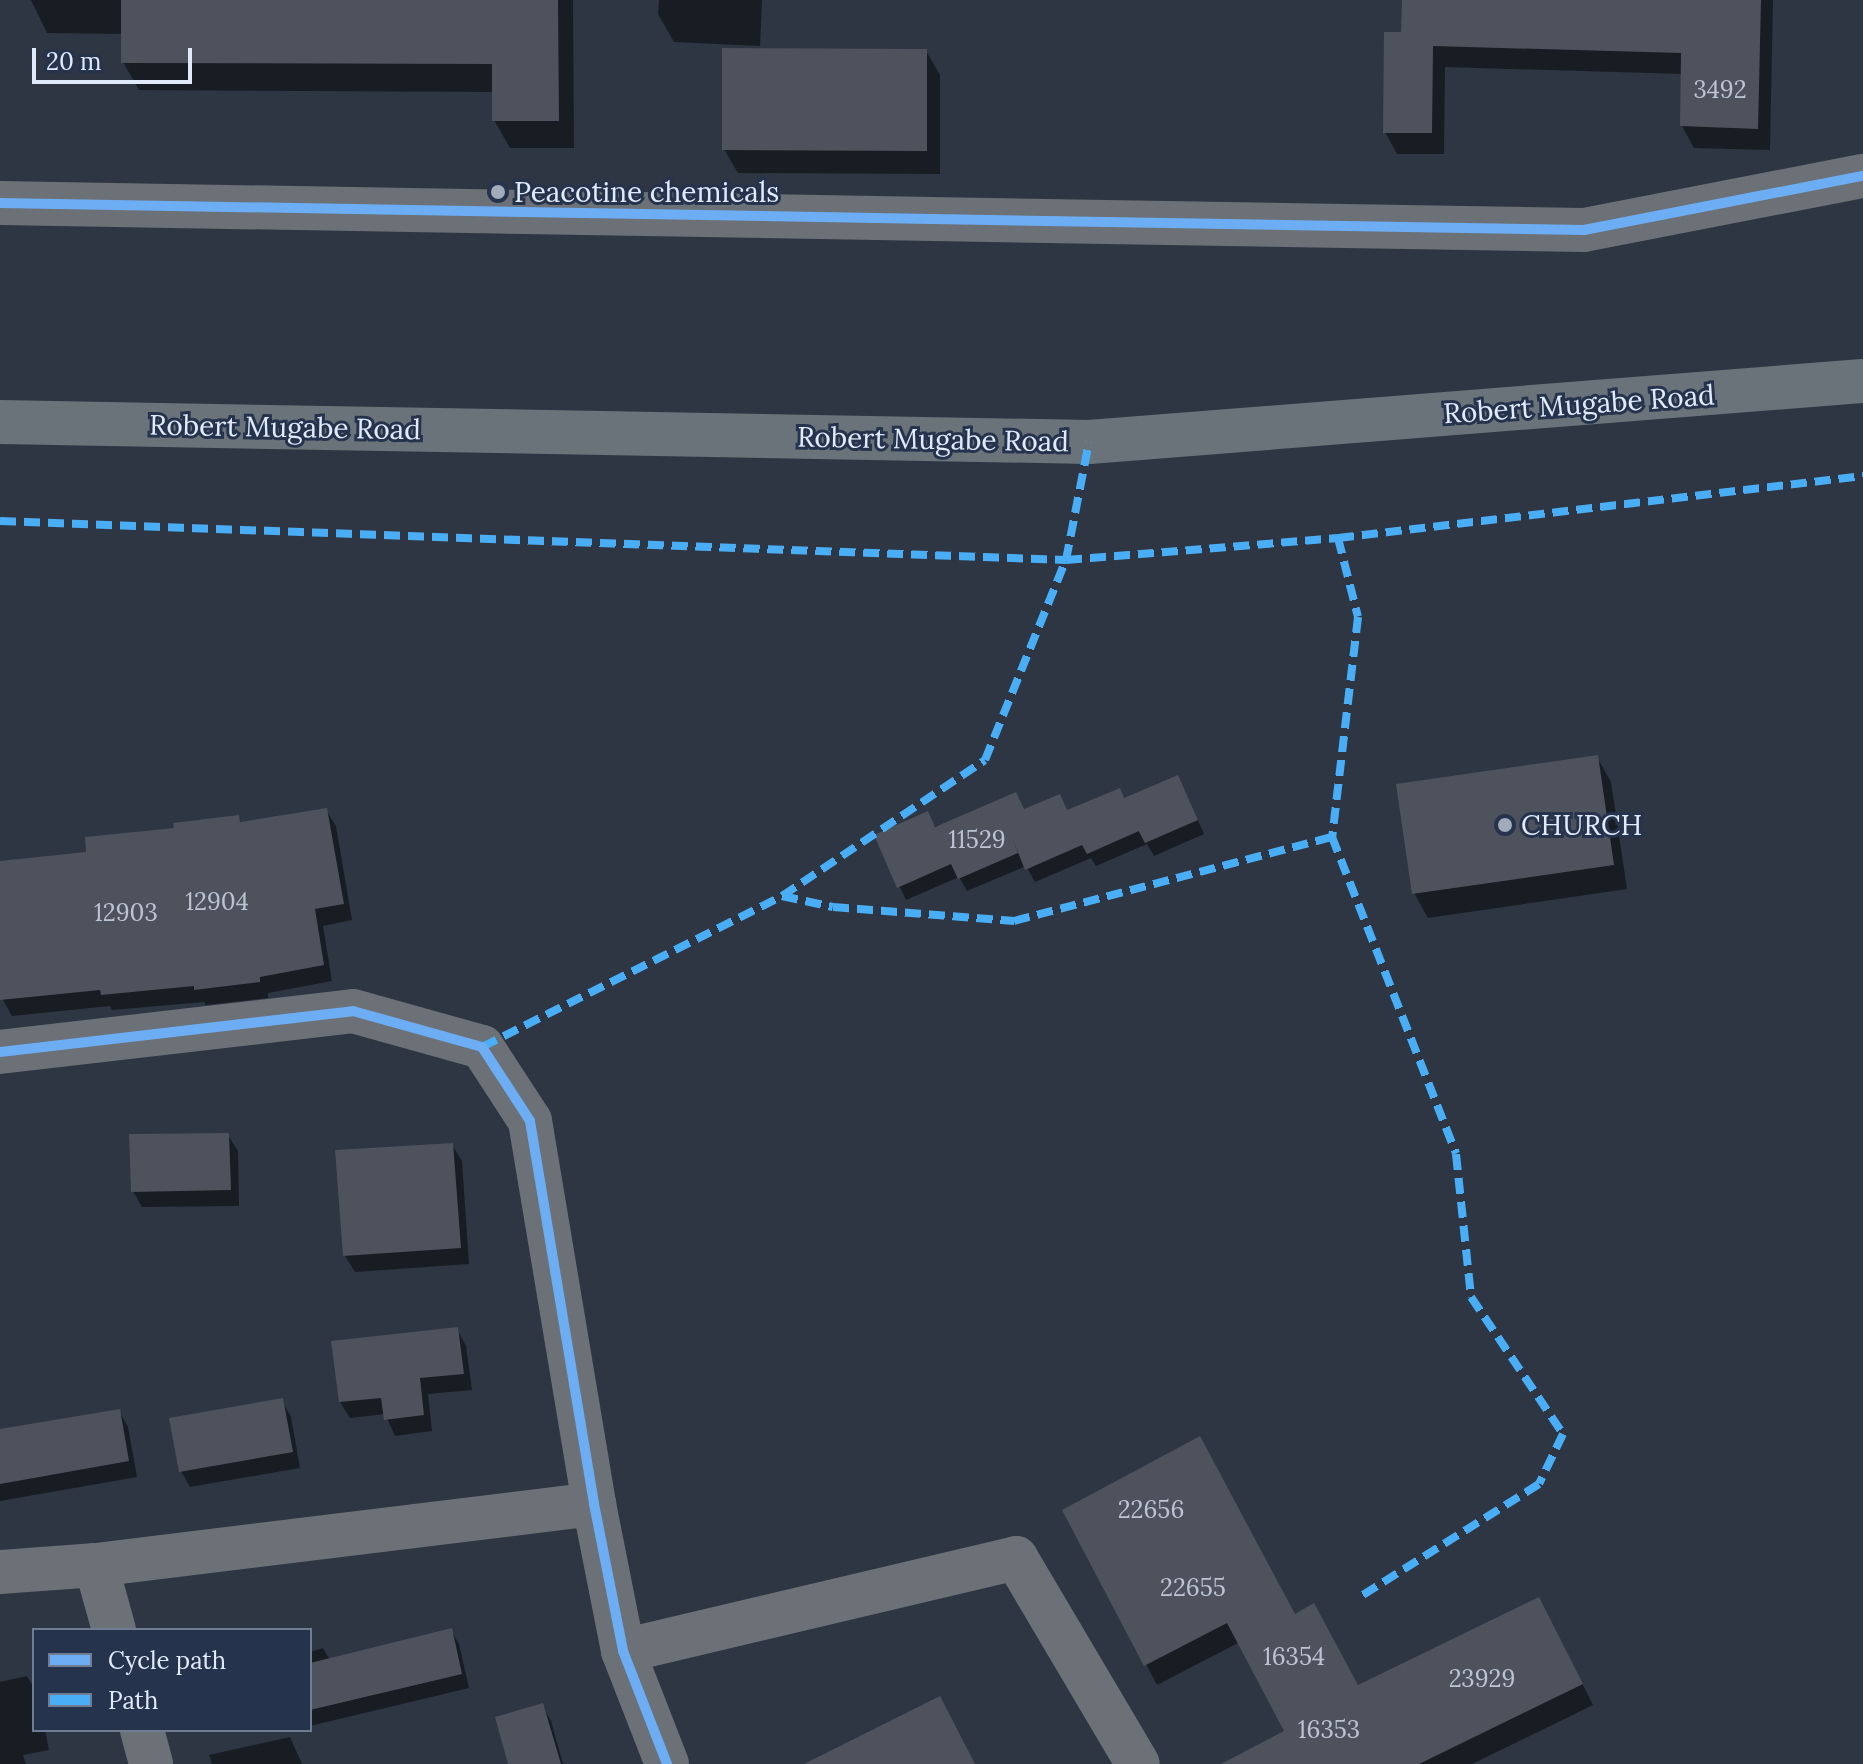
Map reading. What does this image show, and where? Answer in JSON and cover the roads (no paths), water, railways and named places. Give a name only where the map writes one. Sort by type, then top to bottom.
[{"type":"main road","name":"Robert Mugabe Road","points":[[0,422],[1089,442],[1863,381]]},
{"type":"street","points":[[0,203],[1584,230],[1863,176]]},
{"type":"street","points":[[0,1052],[353,1011],[482,1047],[530,1121],[594,1504],[623,1651],[667,1764]]},
{"type":"street","points":[[0,1572],[96,1565],[594,1504]]},
{"type":"street","points":[[623,1651],[1016,1558],[1138,1764]]},
{"type":"street","points":[[96,1565],[113,1628]]},
{"type":"street","points":[[143,1732],[151,1764]]},
{"type":"place","name":"Peacotine chemicals","points":[[498,192]]},
{"type":"place","name":"CHURCH","points":[[1505,825]]}]
